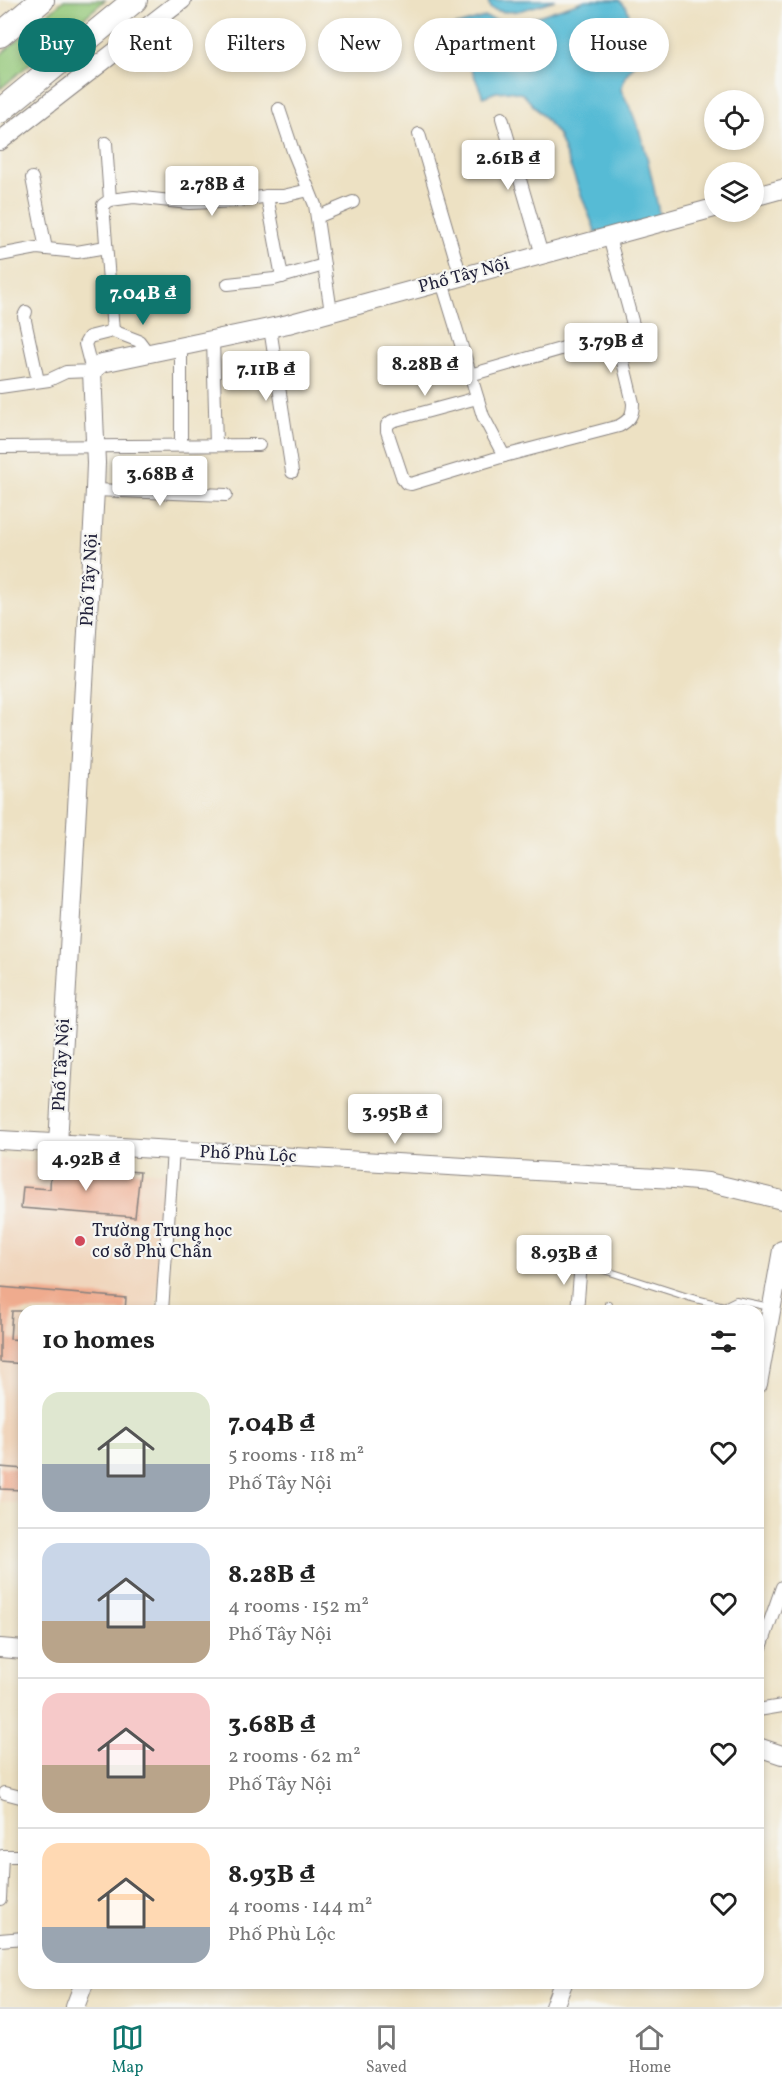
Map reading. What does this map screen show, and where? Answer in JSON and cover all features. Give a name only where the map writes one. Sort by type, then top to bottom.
[{"type":"highway","points":[[0,35],[42,0]]},
{"type":"highway","points":[[0,111],[135,0]]},
{"type":"street","points":[[0,141],[182,0]]},
{"type":"street","points":[[279,109],[315,205],[331,312]]},
{"type":"street","points":[[502,118],[542,255]]},
{"type":"street","points":[[419,134],[460,277]]},
{"type":"street","points":[[106,143],[110,200]]},
{"type":"street","points":[[32,178],[46,249]]},
{"type":"street","points":[[764,194],[782,189]]},
{"type":"street","points":[[113,331],[103,205],[110,200],[134,197],[189,203],[240,201],[267,196],[283,196],[309,190]]},
{"type":"street","points":[[267,196],[282,277]]},
{"type":"street","points":[[317,217],[353,202]]},
{"type":"street","name":"Phố Tây Nội","points":[[58,1144],[95,490],[96,446],[92,371],[102,363],[270,328],[704,211]]},
{"type":"street","points":[[470,375],[634,328],[609,237]]},
{"type":"street","points":[[0,255],[37,248],[77,252],[106,247]]},
{"type":"street","points":[[228,284],[282,277],[324,265]]},
{"type":"street","points":[[442,282],[483,416],[504,456]]},
{"type":"street","points":[[26,312],[24,316],[38,381]]},
{"type":"street","points":[[270,328],[292,472]]},
{"type":"street","points":[[0,387],[49,380],[66,372],[92,371],[85,344],[88,338],[113,331],[139,341],[148,353]]},
{"type":"street","points":[[477,398],[392,421],[387,425],[387,431],[406,483],[411,484],[504,456],[619,426],[627,421],[633,413],[633,403],[616,333]]},
{"type":"street","points":[[213,340],[216,445]]},
{"type":"street","points":[[182,346],[182,445]]},
{"type":"street","points":[[0,447],[259,445]]},
{"type":"street","points":[[95,490],[226,495]]},
{"type":"street","name":"Phố Phù Lộc","points":[[0,1140],[708,1182],[782,1200]]},
{"type":"street","points":[[162,1305],[173,1150]]},
{"type":"street","points":[[764,1350],[782,1250]]},
{"type":"street","points":[[578,1305],[581,1263]]},
{"type":"street","points":[[764,1639],[782,1587]]},
{"type":"street","points":[[0,1648],[18,1650]]},
{"type":"street","points":[[764,1709],[782,1706]]},
{"type":"street","points":[[764,1749],[782,1755]]},
{"type":"street","points":[[5,1793],[18,1796]]},
{"type":"street","points":[[0,1899],[2,1856],[18,1856]]},
{"type":"street","points":[[0,1940],[18,1938]]},
{"type":"street","points":[[75,2007],[82,1989]]},
{"type":"street","points":[[554,2007],[561,1989]]},
{"type":"lane","points":[[581,1263],[688,1298],[720,1305]]},
{"type":"lane","points":[[726,1305],[735,1300],[758,1305]]},
{"type":"lane","points":[[764,1306],[772,1308]]},
{"type":"shaded area","name":"Trường Trung học cơ sở Phù Chẩn","points":[[0,1159],[166,1172],[156,1305],[18,1305],[18,1504],[0,1502]]},
{"type":"green space","points":[[64,0],[105,0],[84,18],[43,18]]},
{"type":"green space","points":[[18,40],[18,72],[20,72],[0,89],[0,55]]},
{"type":"water","points":[[488,0],[555,0],[522,10],[506,12],[490,8]]},
{"type":"water","points":[[586,0],[619,0],[627,8],[630,18],[569,18],[569,72],[628,72],[621,90],[641,136],[660,218],[596,233],[558,135],[546,120],[523,94],[509,91],[496,92],[483,97],[473,72],[557,72],[557,18],[532,18]]},
{"type":"building","points":[[51,1166],[140,1172],[135,1217],[21,1208],[23,1187],[50,1189]]},
{"type":"building","points":[[0,1287],[126,1298],[125,1305],[18,1305],[18,1311],[12,1311],[10,1339],[18,1340],[18,1364],[0,1362]]},
{"type":"building","points":[[0,1467],[18,1468],[18,1490],[0,1489]]},
{"type":"place","name":"Trường Trung học cơ sở Phù Chẩn","points":[[80,1241]]}]
